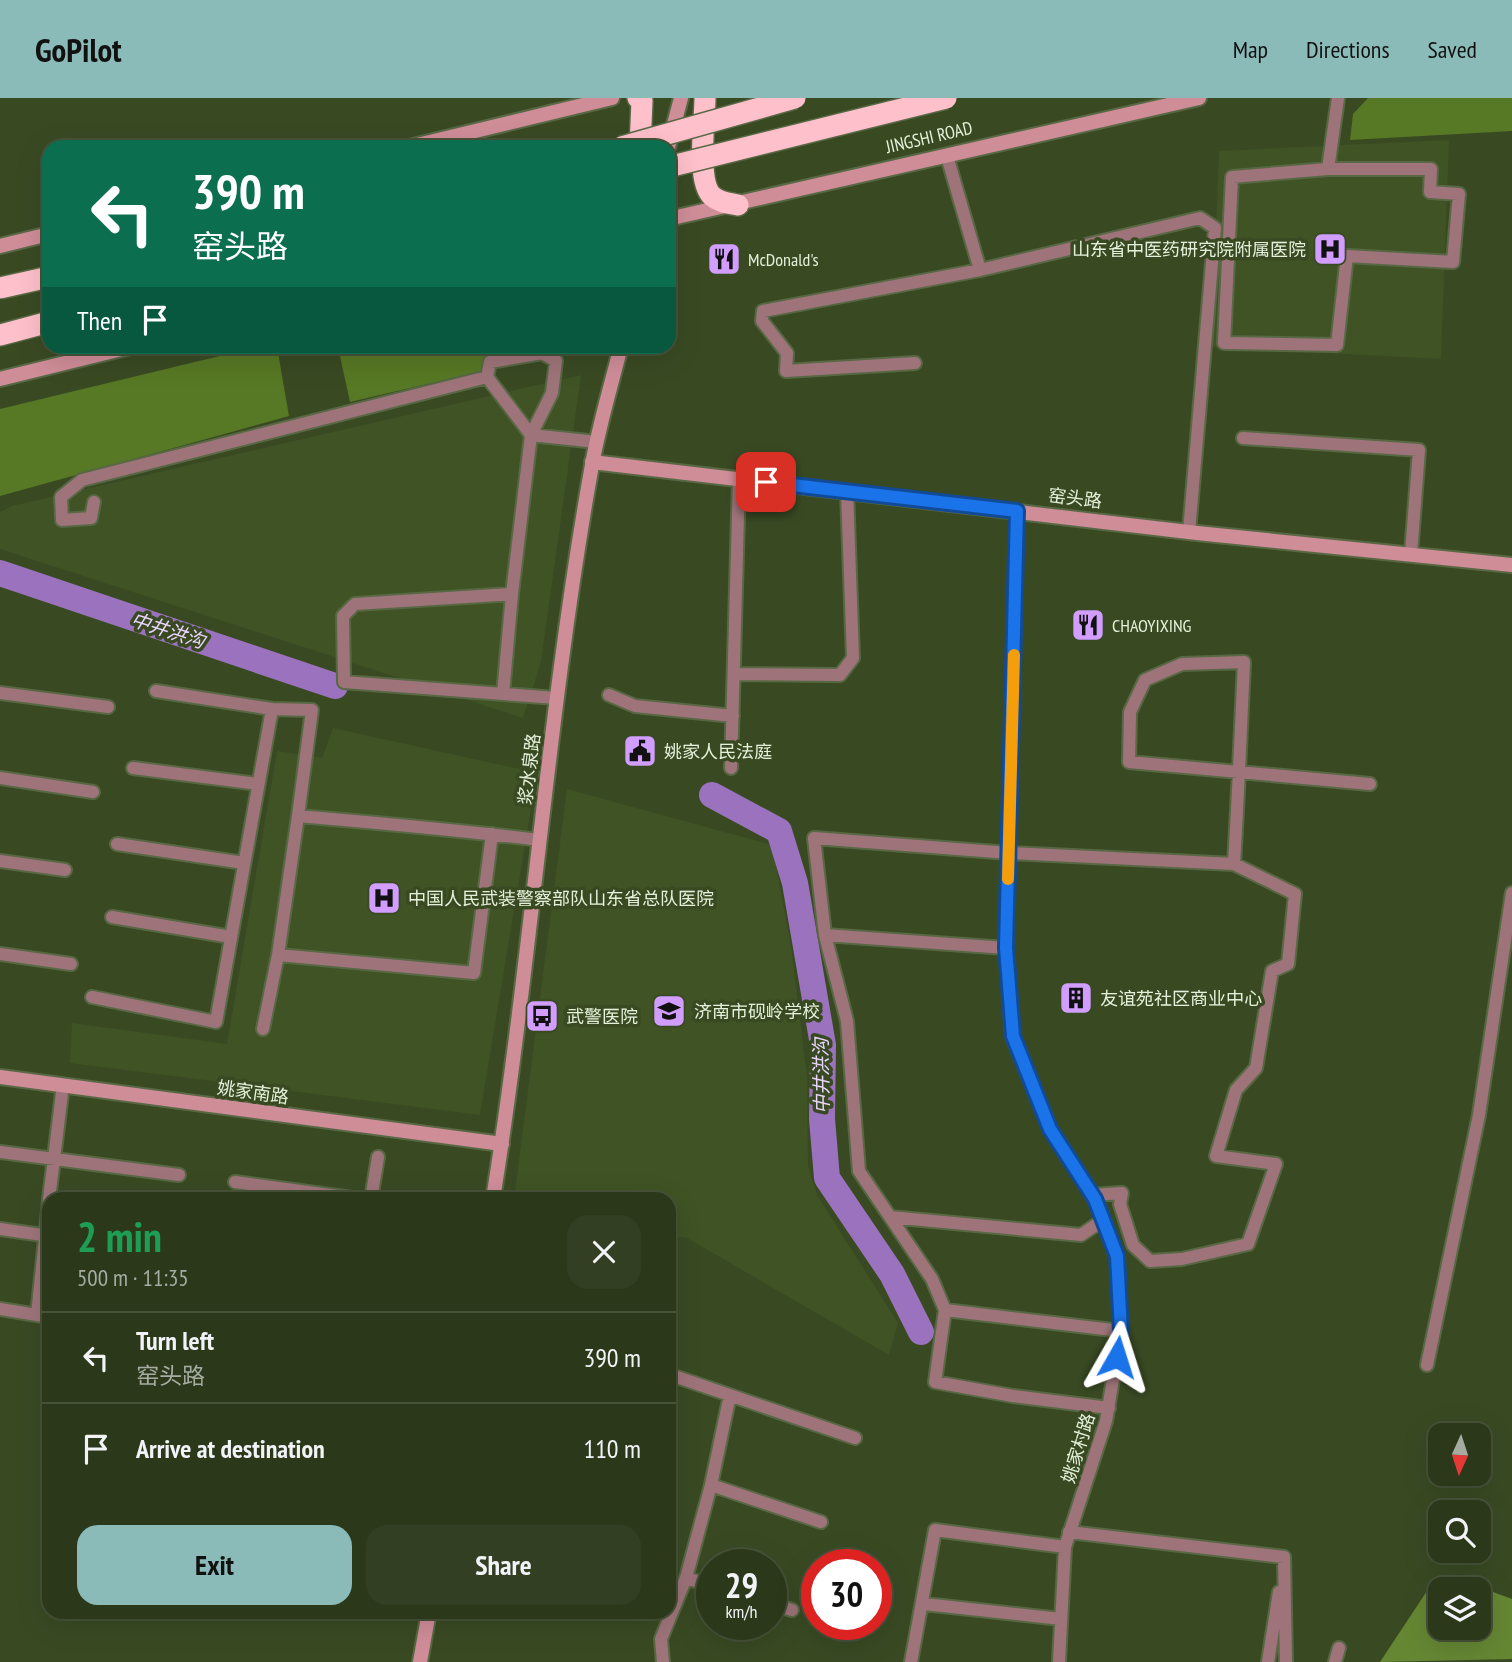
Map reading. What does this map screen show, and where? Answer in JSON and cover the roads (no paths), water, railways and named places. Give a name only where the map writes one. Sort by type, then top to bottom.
[{"type":"highway","points":[[638,98],[642,101],[643,113],[641,140]]},
{"type":"highway","points":[[705,98],[703,180],[710,194],[721,202],[738,205]]},
{"type":"highway","points":[[646,140],[795,98]]},
{"type":"highway","name":"JINGSHI ROAD","points":[[676,165],[946,98]]},
{"type":"highway","points":[[0,288],[42,279]]},
{"type":"highway","points":[[0,335],[42,324]]},
{"type":"main road","points":[[438,140],[612,98]]},
{"type":"main road","points":[[670,140],[681,98]]},
{"type":"main road","name":"JINGSHI ROAD","points":[[676,217],[1199,98]]},
{"type":"main road","points":[[0,246],[42,236]]},
{"type":"main road","points":[[0,379],[102,354]]},
{"type":"main road","name":"浆水泉路","points":[[494,1192],[521,1017],[556,698],[592,462],[619,354]]},
{"type":"main road","name":"窑头路","points":[[592,462],[1189,532],[1512,565]]},
{"type":"main road","name":"姚家南路","points":[[0,1077],[502,1144]]},
{"type":"main road","points":[[420,1662],[428,1619]]},
{"type":"street","points":[[1328,169],[1338,98]]},
{"type":"street","points":[[947,156],[980,270]]},
{"type":"street","points":[[1328,169],[1431,169],[1430,192],[1459,194],[1453,262],[1347,256],[1337,345],[1224,343],[1232,177],[1328,169]]},
{"type":"street","points":[[915,363],[786,371],[787,353],[762,321],[763,311],[980,270],[1200,218],[1215,228],[1189,532]]},
{"type":"street","points":[[536,354],[490,362],[487,377],[531,435],[597,442]]},
{"type":"street","points":[[503,694],[531,435],[552,393],[556,361],[544,354]]},
{"type":"street","points":[[94,502],[92,518],[62,520],[61,497],[82,480],[487,377]]},
{"type":"street","points":[[1243,438],[1419,450],[1411,554]]},
{"type":"street","points":[[731,768],[740,479]]},
{"type":"street","points":[[734,674],[840,676],[853,658],[847,491]]},
{"type":"street","name":"姚家村路","points":[[1017,511],[1006,948],[1013,1036],[1050,1129],[1092,1195],[1117,1256],[1121,1331],[1109,1408],[1065,1547],[1059,1662]]},
{"type":"street","points":[[513,594],[355,604],[342,616],[344,682],[556,698]]},
{"type":"street","points":[[1234,864],[1239,773],[1244,662],[1182,664],[1145,680],[1130,712],[1129,762],[1239,773],[1370,784]]},
{"type":"street","points":[[156,691],[272,709],[312,710],[278,955],[263,1029]]},
{"type":"street","points":[[0,693],[108,707]]},
{"type":"street","points":[[609,695],[635,705],[733,716]]},
{"type":"street","points":[[92,997],[216,1022],[272,709]]},
{"type":"street","points":[[133,768],[258,784]]},
{"type":"street","points":[[0,778],[93,792]]},
{"type":"street","points":[[298,816],[539,840]]},
{"type":"street","points":[[278,955],[474,973],[492,834]]},
{"type":"street","points":[[1092,1195],[1122,1193],[1120,1204],[1133,1245],[1150,1261],[1182,1259],[1248,1244],[1276,1164],[1216,1156],[1236,1090],[1256,1068],[1272,971],[1288,964],[1295,894],[1234,864],[1009,853],[814,838],[825,935],[847,1021],[859,1171],[932,1279],[945,1310],[935,1382],[1013,1396],[1109,1408]]},
{"type":"street","points":[[117,844],[244,863]]},
{"type":"street","points":[[0,861],[65,870]]},
{"type":"street","points":[[1427,1365],[1479,1115],[1509,945],[1512,893]]},
{"type":"street","points":[[112,916],[231,937]]},
{"type":"street","points":[[825,935],[1006,948]]},
{"type":"street","points":[[0,954],[71,964]]},
{"type":"street","points":[[50,1192],[63,1086]]},
{"type":"street","points":[[0,1152],[179,1175]]},
{"type":"street","points":[[372,1192],[378,1157]]},
{"type":"street","points":[[235,1182],[308,1192]]},
{"type":"street","points":[[890,1217],[1082,1235],[1103,1220]]},
{"type":"street","points":[[0,1228],[42,1235]]},
{"type":"street","points":[[0,1309],[42,1316]]},
{"type":"street","points":[[945,1310],[1121,1331]]},
{"type":"street","points":[[676,1377],[855,1438]]},
{"type":"street","points":[[676,1602],[686,1578],[712,1485],[730,1395]]},
{"type":"street","points":[[712,1485],[821,1522]]},
{"type":"street","points":[[911,1662],[924,1604],[935,1530],[1065,1547]]},
{"type":"street","points":[[1069,1532],[1284,1557]]},
{"type":"street","points":[[1268,1662],[1284,1557]]},
{"type":"street","points":[[1284,1557],[1286,1662]]},
{"type":"street","points":[[686,1578],[696,1581]]},
{"type":"street","points":[[924,1604],[1061,1619]]},
{"type":"street","points":[[787,1608],[792,1610]]},
{"type":"street","points":[[663,1662],[661,1639],[669,1619]]},
{"type":"street","points":[[1335,1662],[1339,1648]]},
{"type":"waterway","name":"中井洪沟","points":[[0,573],[335,686]]},
{"type":"waterway","name":"中井洪沟","points":[[712,795],[779,831],[795,883],[823,1045],[822,1119],[827,1178],[892,1274],[921,1332]]},
{"type":"place","name":"山东省中医药研究院附属医院","points":[[1330,249]]},
{"type":"place","name":"McDonald's","points":[[724,259]]},
{"type":"place","name":"CHAOYIXING","points":[[1088,625]]},
{"type":"place","name":"姚家人民法庭","points":[[640,751]]},
{"type":"place","name":"中国人民武装警察部队山东省总队医院","points":[[384,898]]},
{"type":"place","name":"友谊苑社区商业中心","points":[[1076,998]]},
{"type":"place","name":"济南市砚岭学校","points":[[669,1011]]},
{"type":"place","name":"武警医院","points":[[542,1016]]}]
